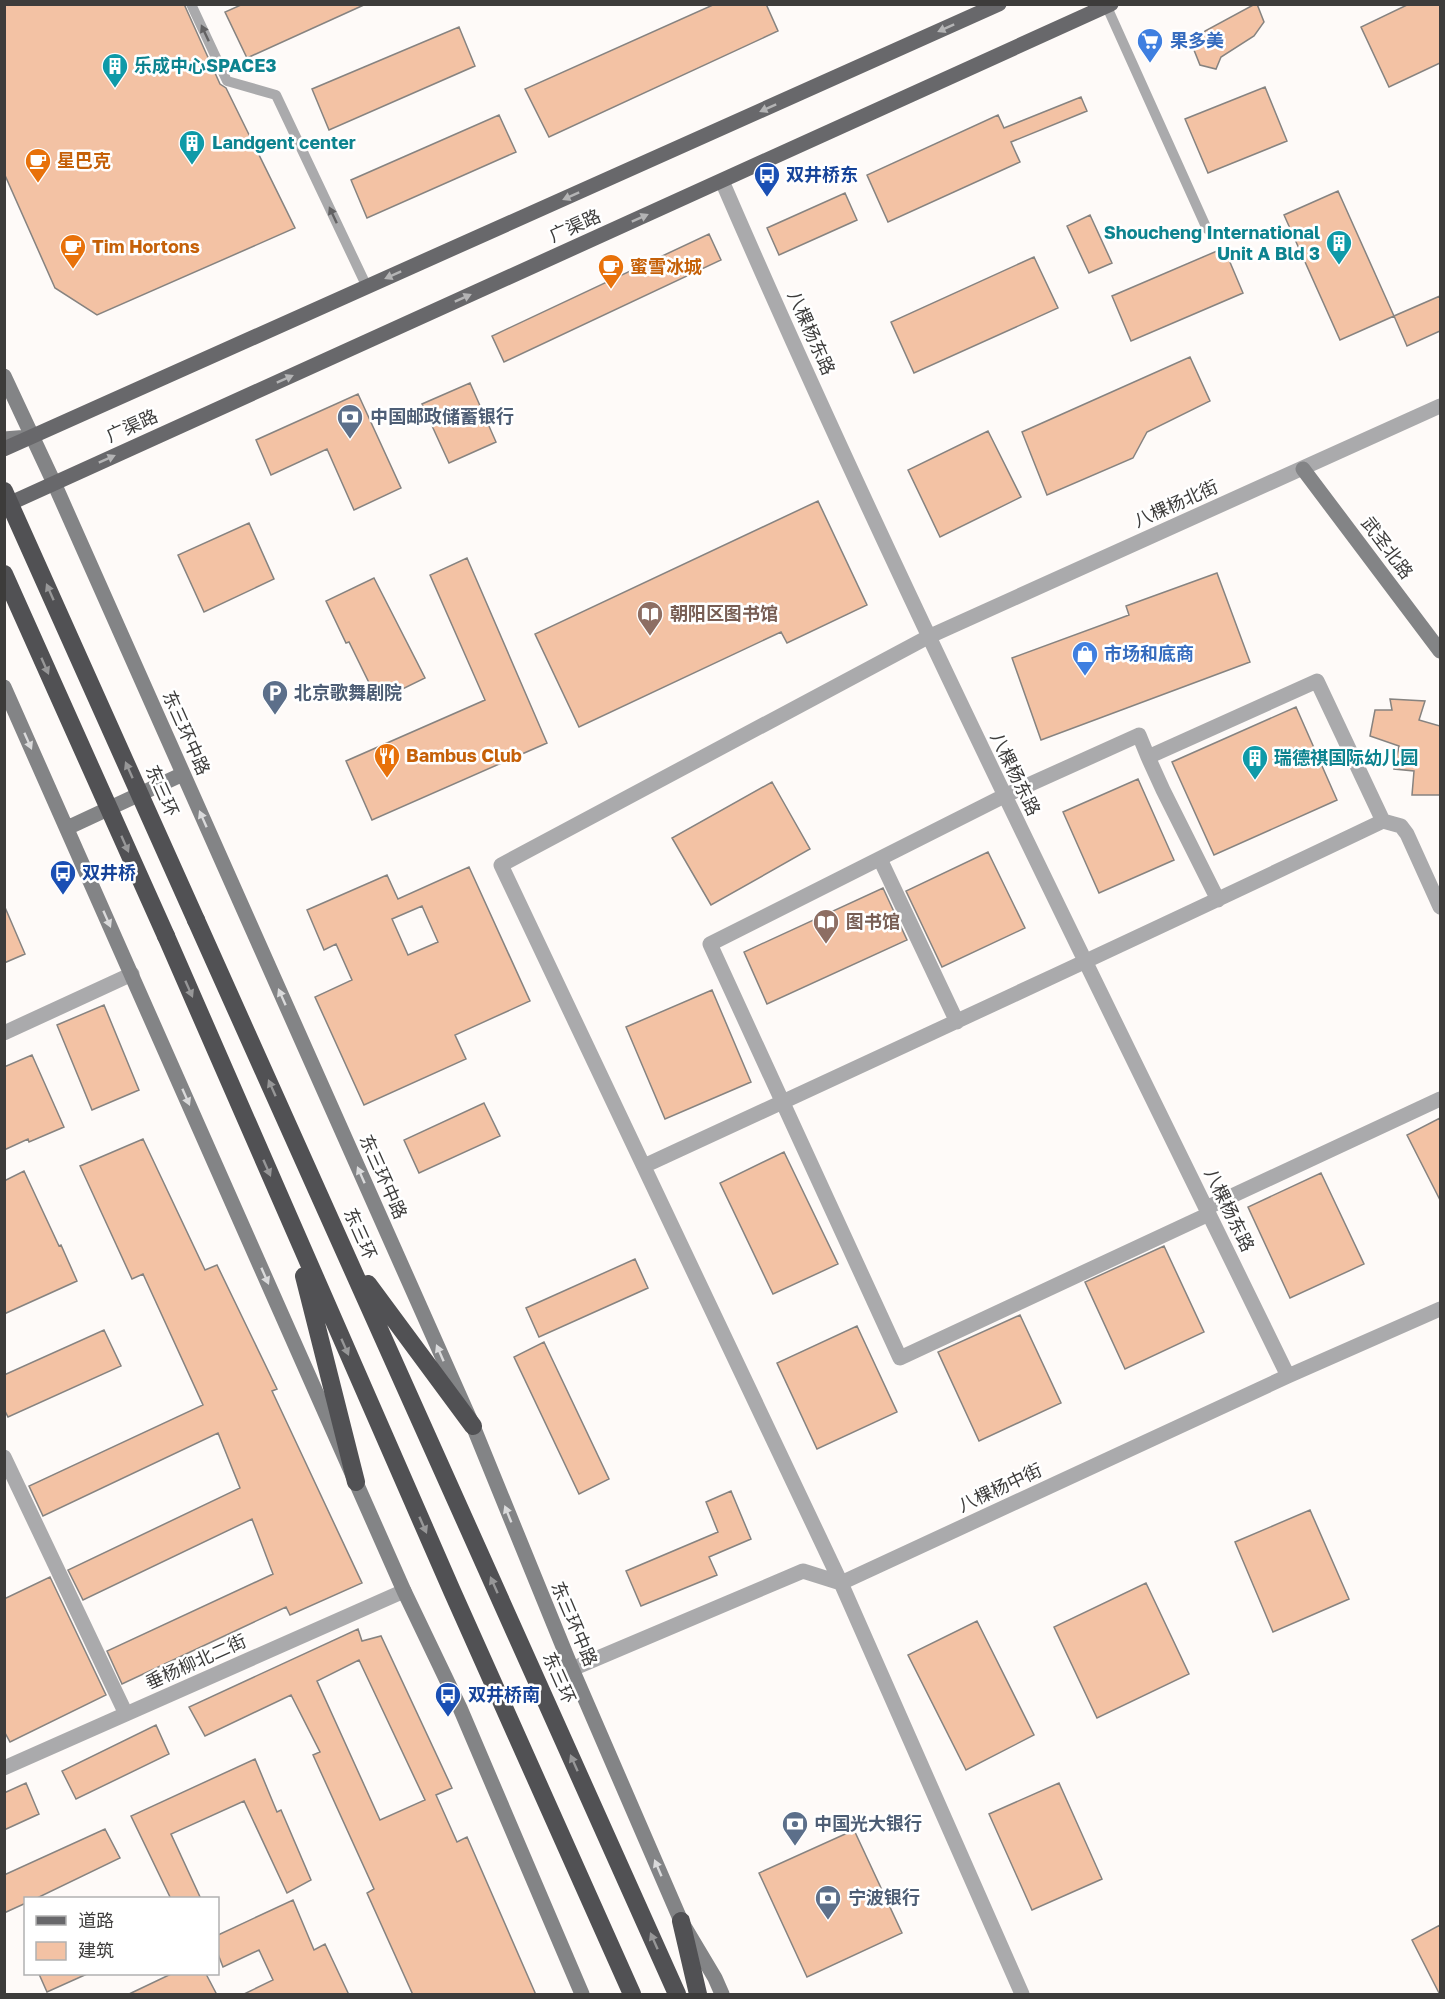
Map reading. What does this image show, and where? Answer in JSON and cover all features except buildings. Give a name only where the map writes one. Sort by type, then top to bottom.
[{"type":"highway","name":"东三环","points":[[4,491],[678,1995]]},
{"type":"highway","points":[[4,574],[166,936],[452,1591],[632,1995]]},
{"type":"highway","points":[[292,1225],[356,1482]]},
{"type":"highway","points":[[347,1256],[473,1426]]},
{"type":"highway","points":[[681,1921],[698,1995]]},
{"type":"main road","name":"广渠路","points":[[4,448],[999,4]]},
{"type":"main road","name":"广渠路","points":[[4,506],[722,181],[1084,10],[1108,5]]},
{"type":"street","name":"八棵杨东路","points":[[722,181],[928,637],[1288,1376]]},
{"type":"street","name":"东三环中路","points":[[4,376],[54,483],[473,1426],[572,1669],[681,1921],[715,1978],[722,1995]]},
{"type":"street","name":"八棵杨北街","points":[[644,1166],[501,865],[928,637],[1440,406]]},
{"type":"street","points":[[4,439],[32,436]]},
{"type":"street","name":"武圣北路","points":[[1303,469],[1440,651]]},
{"type":"street","points":[[1148,757],[1317,681],[1383,821]]},
{"type":"street","points":[[4,687],[404,1591],[460,1708],[582,1995]]},
{"type":"street","points":[[1218,900],[1163,790],[1139,735],[1004,796],[710,944],[900,1358],[1440,1099]]},
{"type":"street","points":[[67,828],[183,774]]},
{"type":"street","points":[[1022,1995],[841,1583],[644,1166],[1086,962],[1383,821],[1401,826],[1407,834],[1440,907]]},
{"type":"street","points":[[880,859],[957,1022]]},
{"type":"street","points":[[4,1033],[132,974]]},
{"type":"street","name":"八棵杨中街","points":[[841,1583],[1288,1376],[1440,1309]]},
{"type":"street","points":[[4,1457],[126,1714]]},
{"type":"street","points":[[572,1669],[803,1571],[841,1583]]},
{"type":"street","name":"垂杨柳北二街","points":[[4,1768],[404,1591]]},
{"type":"lane","points":[[191,4],[227,81],[276,95],[366,287]]},
{"type":"lane","points":[[1108,5],[1207,229]]},
{"type":"place","name":"果多美","points":[[1150,64]]},
{"type":"place","name":"乐成中心SPACE3","points":[[115,89]]},
{"type":"place","name":"Landgent center","points":[[192,166]]},
{"type":"place","name":"星巴克","points":[[38,184]]},
{"type":"place","name":"双井桥东","points":[[767,198]]},
{"type":"place","name":"Shoucheng International Unit A Bld 3","points":[[1339,266]]},
{"type":"place","name":"Tim Hortons","points":[[73,270]]},
{"type":"place","name":"蜜雪冰城","points":[[611,290]]},
{"type":"place","name":"中国邮政储蓄银行","points":[[350,440]]},
{"type":"place","name":"朝阳区图书馆","points":[[650,637]]},
{"type":"place","name":"市场和底商","points":[[1085,677]]},
{"type":"place","name":"北京歌舞剧院","points":[[275,716]]},
{"type":"place","name":"Bambus Club","points":[[387,779]]},
{"type":"place","name":"瑞德祺国际幼儿园","points":[[1255,781]]},
{"type":"place","name":"双井桥","points":[[63,896]]},
{"type":"place","name":"图书馆","points":[[826,945]]},
{"type":"place","name":"双井桥南","points":[[448,1718]]},
{"type":"place","name":"中国光大银行","points":[[795,1847]]},
{"type":"place","name":"宁波银行","points":[[828,1921]]}]
